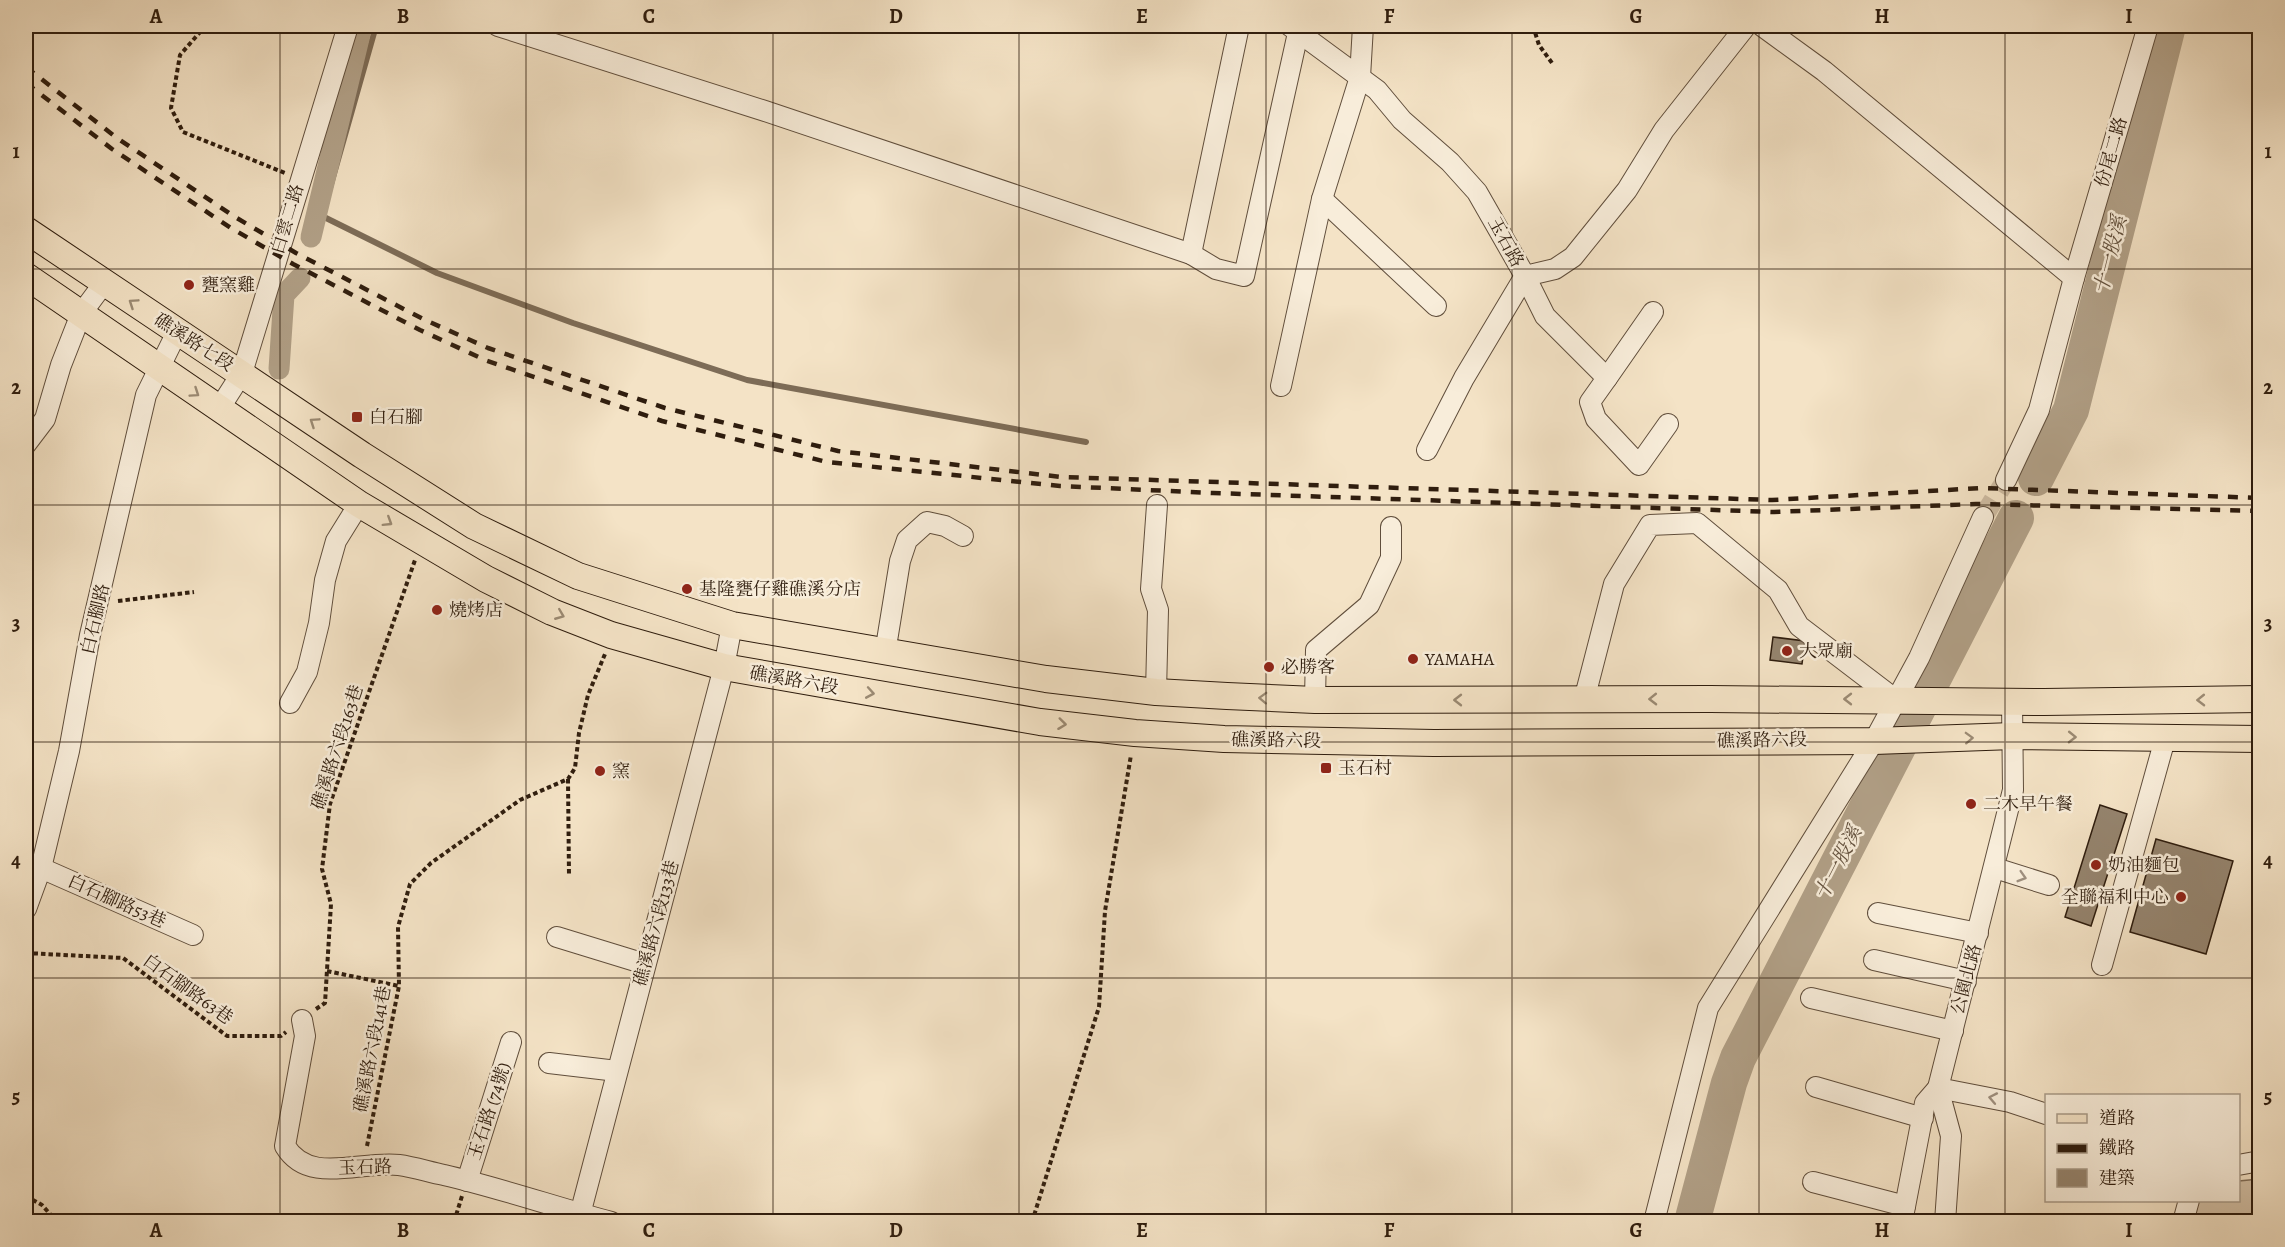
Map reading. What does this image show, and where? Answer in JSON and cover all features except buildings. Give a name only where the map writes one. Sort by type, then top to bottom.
[{"type":"main road","name":"礁溪路七段","points":[[26,230],[362,455],[474,526],[578,576],[732,625]]},
{"type":"main road","points":[[26,276],[349,496]]},
{"type":"main road","name":"礁溪路六段","points":[[349,496],[421,543],[486,579],[552,612],[611,635],[724,667],[1029,720],[1135,733],[1224,739],[1434,743],[1879,741],[2013,736],[2259,740]]},
{"type":"main road","points":[[732,625],[1046,679],[1156,692],[1315,700],[2259,699]]},
{"type":"street","name":"白雲二路","points":[[219,408],[242,373],[299,179],[348,26]]},
{"type":"street","points":[[498,26],[1191,254],[1216,269],[1244,276],[1294,29]]},
{"type":"street","points":[[1191,254],[1239,26]]},
{"type":"street","points":[[1281,386],[1322,199],[1360,77],[1363,26]]},
{"type":"street","name":"玉石路","points":[[1294,29],[1377,90],[1402,120],[1450,162],[1477,192],[1525,276],[1555,269],[1573,257],[1627,189],[1664,130],[1746,26]]},
{"type":"street","points":[[1762,26],[1824,71],[2074,278]]},
{"type":"street","name":"份尾二路","points":[[2006,480],[2039,410],[2074,278],[2148,26]]},
{"type":"street","points":[[1322,199],[1436,306]]},
{"type":"street","points":[[1525,276],[1545,316],[1607,378]]},
{"type":"street","points":[[1427,450],[1464,378],[1525,276]]},
{"type":"street","points":[[26,444],[45,419],[61,365],[81,314],[104,283]]},
{"type":"street","points":[[1653,312],[1590,402],[1596,419],[1639,465],[1668,424]]},
{"type":"street","name":"白石腳路","points":[[26,909],[41,868],[69,751],[90,635],[146,395],[157,367],[177,332]]},
{"type":"street","points":[[290,703],[307,672],[319,623],[325,580],[349,496]]},
{"type":"street","points":[[1156,692],[1158,610],[1151,588],[1157,505]]},
{"type":"street","points":[[1654,1221],[1708,1008],[1879,741],[1901,700],[1983,517]]},
{"type":"street","points":[[885,653],[900,561],[907,540],[927,522],[945,526],[963,536]]},
{"type":"street","points":[[1584,700],[1614,584],[1650,525],[1697,523],[1778,590],[1798,626],[1901,700]]},
{"type":"street","points":[[1315,700],[1316,650],[1369,605],[1391,558],[1391,527]]},
{"type":"street","name":"礁溪路六段133巷","points":[[578,1218],[724,667],[732,625]]},
{"type":"street","name":"公園北路","points":[[1945,1221],[1951,1136],[1938,1088],[2013,790],[2012,701]]},
{"type":"street","points":[[2102,964],[2165,739]]},
{"type":"street","name":"白石腳路53巷","points":[[41,868],[193,935]]},
{"type":"street","points":[[1995,868],[2049,885]]},
{"type":"street","points":[[1878,913],[1978,933]]},
{"type":"street","points":[[557,937],[645,964]]},
{"type":"street","points":[[1874,960],[1966,981]]},
{"type":"street","points":[[1811,998],[1953,1031]]},
{"type":"street","name":"玉石路","points":[[302,1020],[305,1036],[285,1146],[292,1159],[309,1167],[363,1168],[398,1165],[467,1181],[578,1218],[611,1221]]},
{"type":"street","name":"玉石路 (74號)","points":[[467,1181],[511,1042]]},
{"type":"street","points":[[549,1064],[617,1071]]},
{"type":"street","points":[[1816,1087],[1923,1118]]},
{"type":"street","points":[[1813,1182],[1904,1214],[1925,1103],[1938,1088],[2010,1102],[2045,1114]]},
{"type":"street","points":[[2183,1221],[2188,1202]]},
{"type":"path","points":[[1533,26],[1539,45],[1552,63]]},
{"type":"path","points":[[201,31],[180,55],[171,108],[183,132],[299,179]]},
{"type":"path","name":"礁溪路六段163巷","points":[[325,1003],[331,904],[322,869],[330,804],[421,543]]},
{"type":"path","points":[[99,603],[194,592]]},
{"type":"path","points":[[568,876],[568,779],[575,768],[579,733],[588,695],[611,635]]},
{"type":"path","points":[[1032,1221],[1099,1007],[1105,911],[1135,733]]},
{"type":"path","name":"礁溪路六段141巷","points":[[363,1168],[399,986],[398,927],[410,884],[431,863],[520,800],[568,779]]},
{"type":"path","name":"白石腳路63巷","points":[[26,953],[123,958],[227,1036],[281,1036],[325,1003]]},
{"type":"path","points":[[327,971],[399,986]]},
{"type":"path","points":[[26,1196],[42,1205],[50,1214],[49,1221]]},
{"type":"shaded area","points":[[2259,1179],[2259,1221],[2184,1222],[2192,1202],[2240,1202],[2240,1181]]},
{"type":"waterway","points":[[311,237],[362,26]]},
{"type":"waterway","points":[[316,216],[322,216],[376,26]]},
{"type":"waterway","name":"十一股溪","points":[[2036,478],[2071,410],[2168,26]]},
{"type":"waterway","points":[[322,216],[437,273],[573,323],[747,380],[1086,442]]},
{"type":"waterway","points":[[279,369],[284,295],[300,278]]},
{"type":"waterway","name":"十一股溪","points":[[1692,1222],[1729,1083],[1738,1058],[2016,518]]},
{"type":"tunnel","points":[[1983,517],[2006,480]]},
{"type":"railway","points":[[26,67],[117,138],[235,217],[296,253],[423,319],[488,348],[665,408],[838,451],[1061,477],[1772,500],[1982,488],[2260,498]]},
{"type":"railway","points":[[26,83],[112,149],[231,228],[293,264],[420,330],[485,360],[662,421],[827,462],[1060,486],[1213,493],[1774,512],[1976,504],[2260,511]]},
{"type":"place","name":"甕窯雞","points":[[189,285]]},
{"type":"place","name":"白石腳","points":[[357,417]]},
{"type":"place","name":"基隆甕仔雞礁溪分店","points":[[687,589]]},
{"type":"place","name":"燒烤店","points":[[437,610]]},
{"type":"place","name":"大眾廟","points":[[1787,651]]},
{"type":"place","name":"YAMAHA","points":[[1413,659]]},
{"type":"place","name":"必勝客","points":[[1269,667]]},
{"type":"place","name":"玉石村","points":[[1326,768]]},
{"type":"place","name":"窯","points":[[600,771]]},
{"type":"place","name":"二木早午餐","points":[[1971,804]]},
{"type":"place","name":"奶油麵包","points":[[2096,865]]},
{"type":"place","name":"全聯福利中心","points":[[2181,897]]}]
